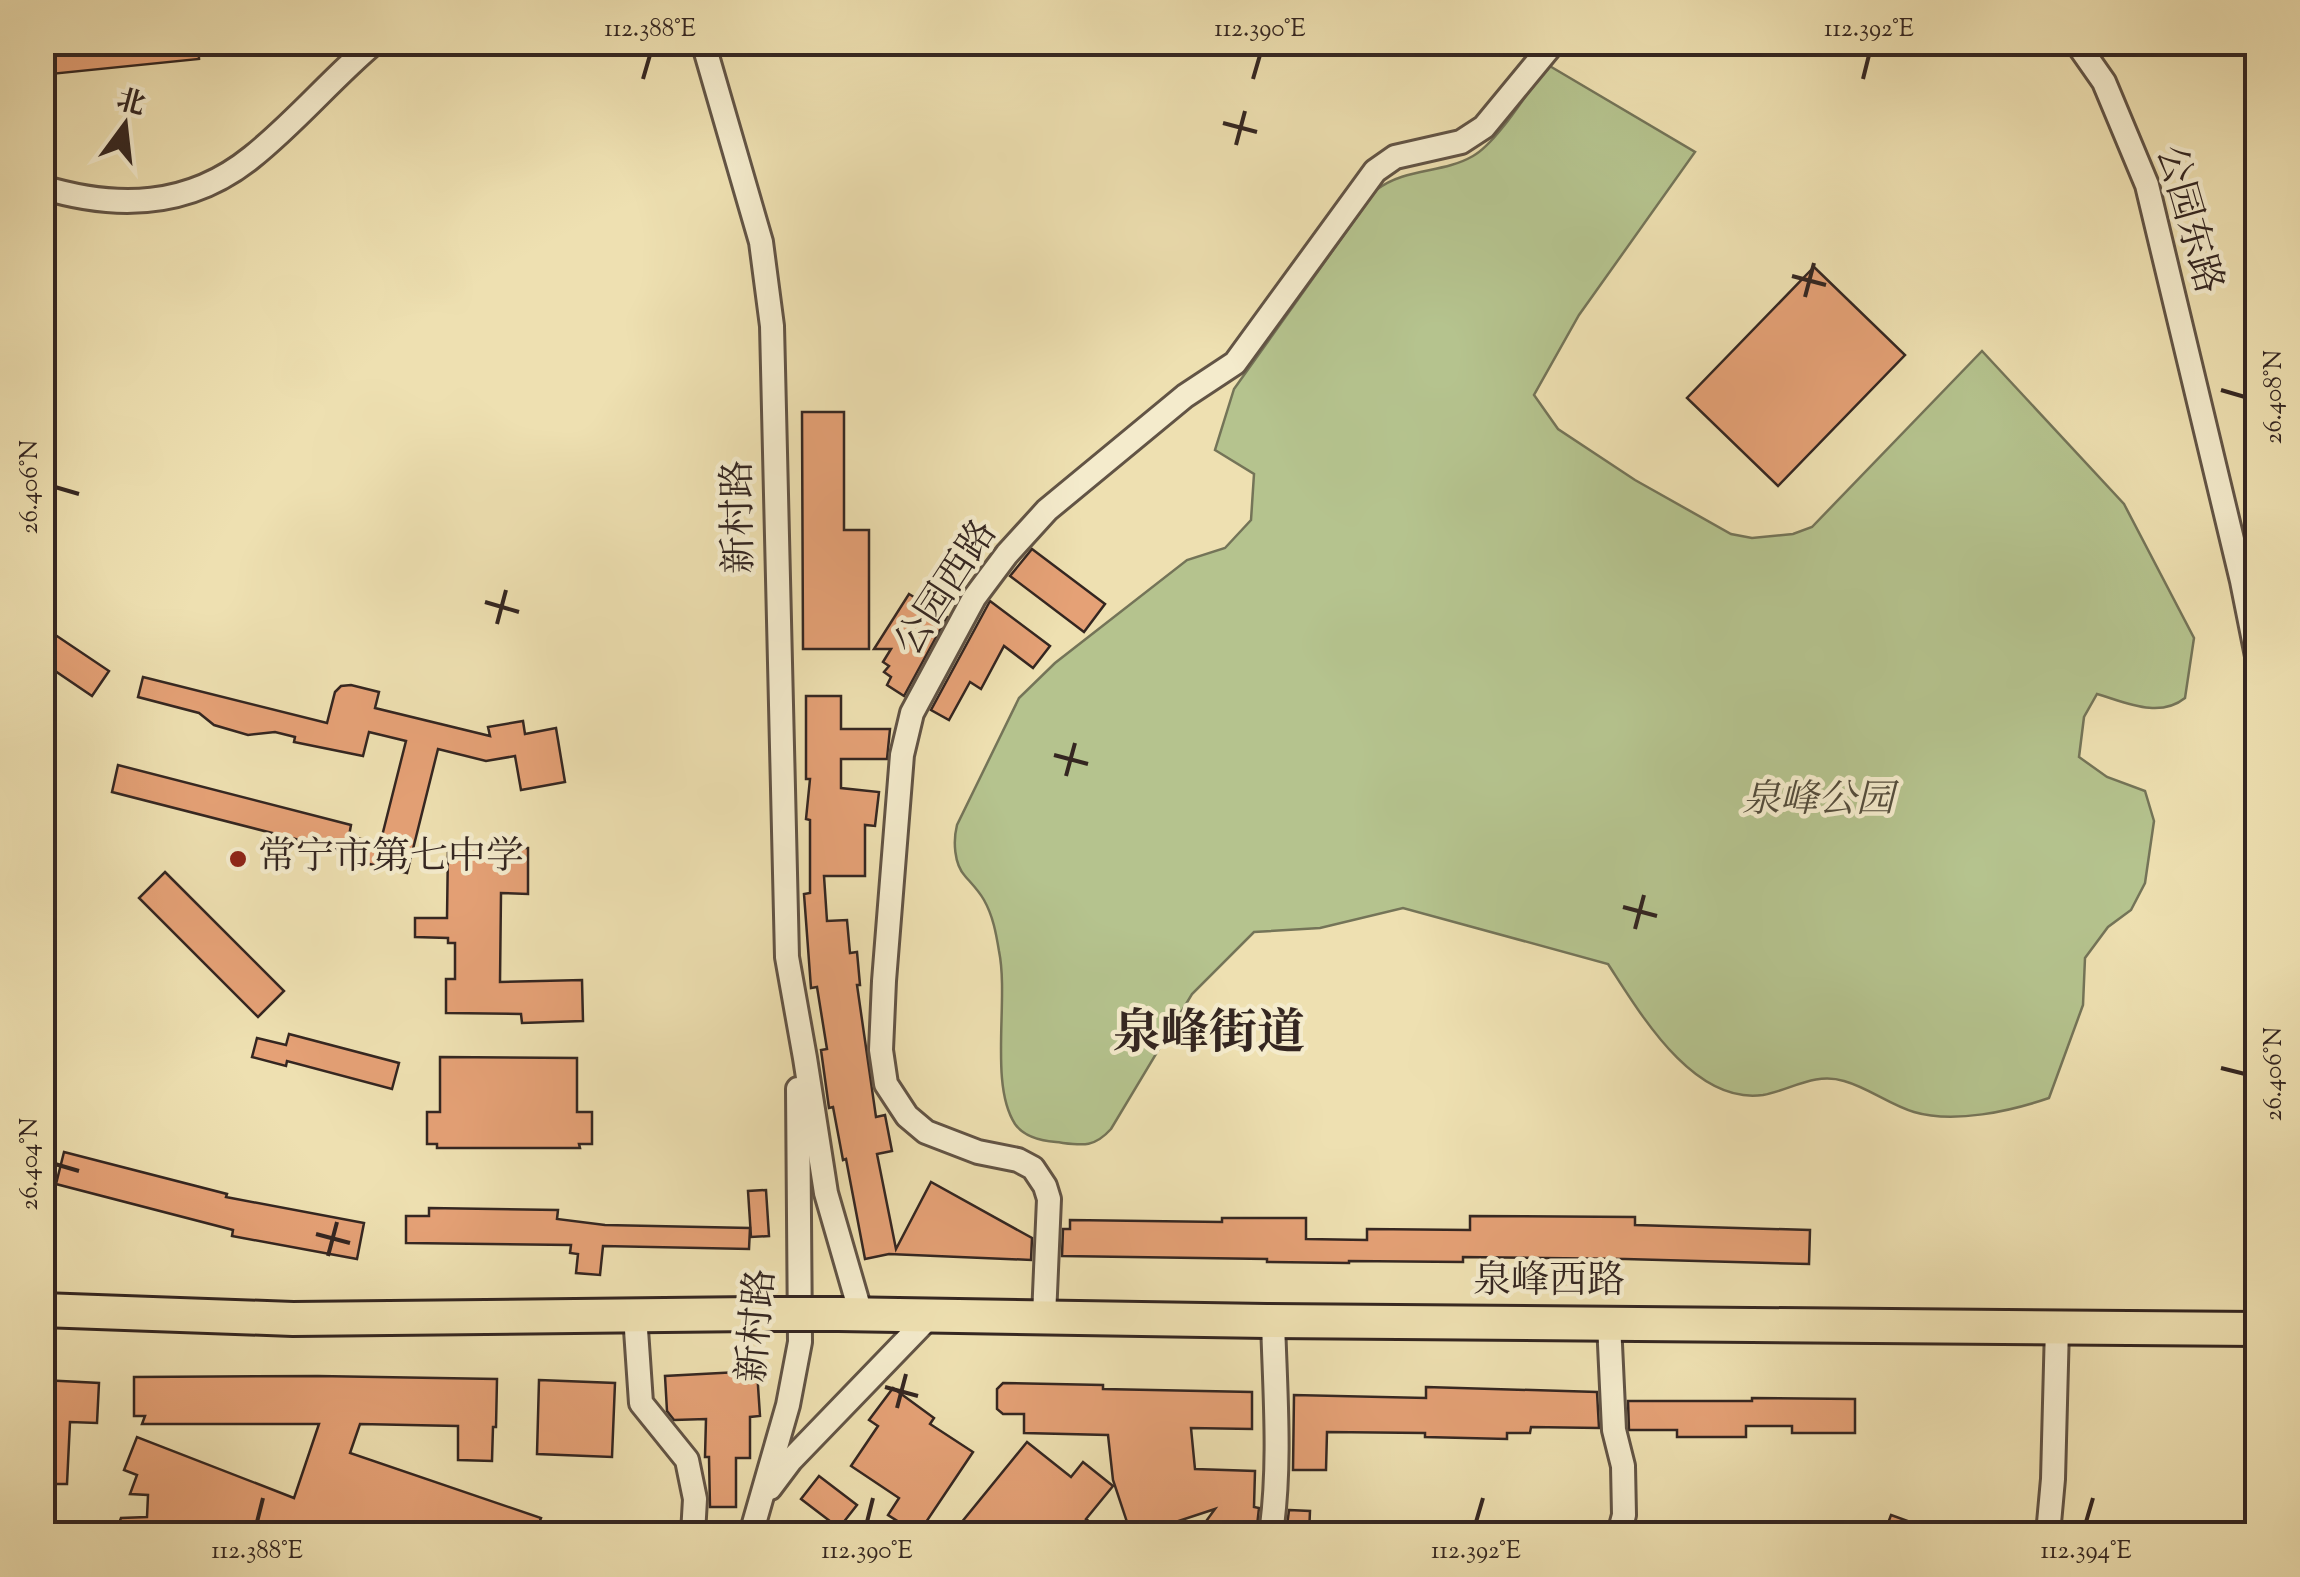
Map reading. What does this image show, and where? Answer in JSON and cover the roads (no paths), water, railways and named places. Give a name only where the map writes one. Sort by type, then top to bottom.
[{"type":"highway","name":"泉峰西路","points":[[42,1310],[293,1318],[850,1314],[2258,1329]]},
{"type":"street","points":[[42,187],[118,202],[153,202],[189,192],[252,158],[376,42]]},
{"type":"street","name":"新村路","points":[[703,42],[762,242],[772,326],[786,957],[850,1314]]},
{"type":"street","name":"公园西路","points":[[1044,1317],[1049,1199],[1033,1168],[926,1132],[907,1116],[886,1084],[880,1050],[884,981],[902,755],[912,713],[974,598],[1047,510],[1185,396],[1235,363],[1374,171],[1395,157],[1461,142],[1484,127],[1554,42]]},
{"type":"street","name":"公园东路","points":[[2076,42],[2104,82],[2147,185],[2258,661]]},
{"type":"street","name":"新村路","points":[[751,1534],[788,1405],[800,1342],[800,1143],[794,998]]},
{"type":"street","points":[[635,1315],[641,1402],[687,1460],[695,1499],[693,1534]]},
{"type":"street","points":[[759,1509],[791,1460],[932,1315]]},
{"type":"street","points":[[1270,1534],[1276,1458],[1273,1321]]},
{"type":"street","points":[[1610,1323],[1614,1430],[1623,1466],[1624,1515],[1619,1534]]},
{"type":"street","points":[[2048,1534],[2057,1326]]},
{"type":"place","name":"常宁市第七中学","points":[[238,859]]},
{"type":"district","name":"泉峰街道","points":[[1209,1036]]},
{"type":"park label","name":"泉峰公园","points":[[1818,802]]}]
